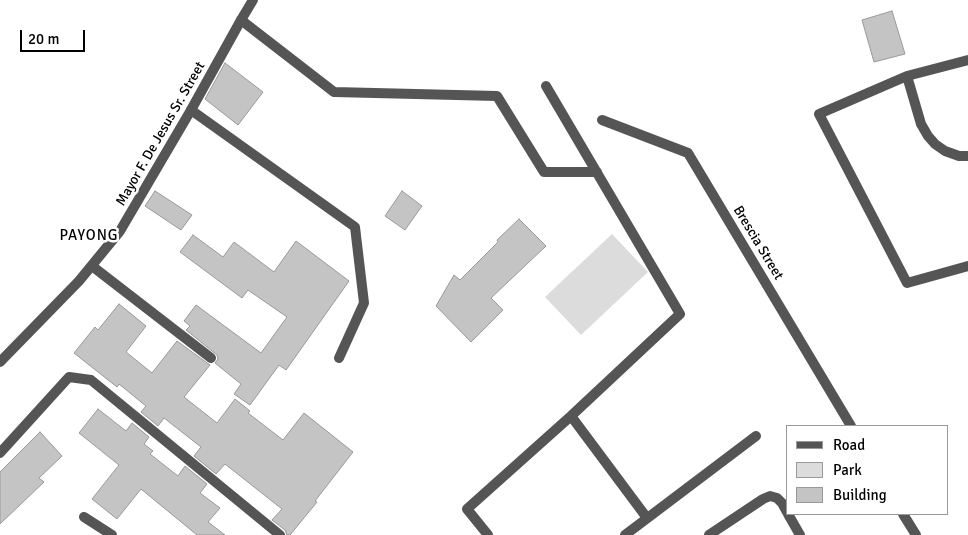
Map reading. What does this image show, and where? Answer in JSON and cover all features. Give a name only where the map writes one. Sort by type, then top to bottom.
[{"type":"street","name":"Mayor F. De Jesus Sr. Street","points":[[0,362],[79,281],[120,232],[253,0]]},
{"type":"street","points":[[241,20],[334,92],[497,96],[544,172],[597,172]]},
{"type":"street","points":[[968,60],[907,76],[819,114],[907,283],[968,266]]},
{"type":"street","points":[[907,76],[921,124],[928,136],[945,151],[959,156],[968,156]]},
{"type":"street","points":[[488,535],[467,510],[680,314],[546,86]]},
{"type":"street","points":[[191,110],[355,227],[364,303],[339,358]]},
{"type":"street","name":"Brescia Street","points":[[602,120],[688,153],[850,425]]},
{"type":"street","points":[[92,266],[211,358]]},
{"type":"street","points":[[0,453],[69,377],[91,380],[280,535]]},
{"type":"street","points":[[571,416],[647,518]]},
{"type":"street","points":[[625,535],[756,436]]},
{"type":"street","points":[[709,535],[763,498],[770,496],[777,498],[786,511]]},
{"type":"street","points":[[788,515],[800,535]]},
{"type":"street","points":[[904,515],[916,535]]},
{"type":"street","points":[[84,517],[112,535]]},
{"type":"green space","points":[[612,234],[648,272],[581,335],[545,297]]},
{"type":"building","points":[[892,11],[905,54],[874,62],[862,20]]},
{"type":"building","points":[[225,63],[263,92],[238,125],[205,99]]},
{"type":"building","points":[[155,191],[192,215],[181,230],[145,206]]},
{"type":"building","points":[[402,191],[422,206],[405,230],[385,216]]},
{"type":"building","points":[[519,219],[546,246],[491,298],[503,310],[471,342],[436,306],[454,275],[460,280]]},
{"type":"building","points":[[193,235],[223,257],[234,242],[274,272],[296,241],[349,281],[286,370],[279,365],[250,405],[234,394],[241,384],[215,363],[218,359],[217,355],[186,330],[190,326],[184,321],[196,305],[261,353],[287,317],[248,290],[242,298],[180,252]]},
{"type":"building","points":[[119,304],[146,326],[126,352],[152,373],[177,341],[210,365],[184,397],[217,423],[235,399],[250,411],[248,413],[283,440],[304,413],[353,452],[315,501],[317,502],[290,535],[287,535],[285,530],[272,520],[282,509],[225,464],[216,474],[194,456],[201,447],[164,418],[158,426],[141,412],[146,406],[119,384],[117,387],[74,353],[95,327],[98,330]]},
{"type":"building","points":[[98,409],[126,431],[132,423],[149,437],[144,444],[153,451],[150,454],[178,476],[185,466],[207,484],[200,493],[220,508],[208,522],[225,535],[197,535],[141,489],[117,519],[92,499],[119,465],[79,433]]},
{"type":"building","points":[[40,432],[62,456],[39,478],[44,482],[0,524],[0,472]]},
{"type":"district","name":"PAYONG","points":[[89,236]]}]
